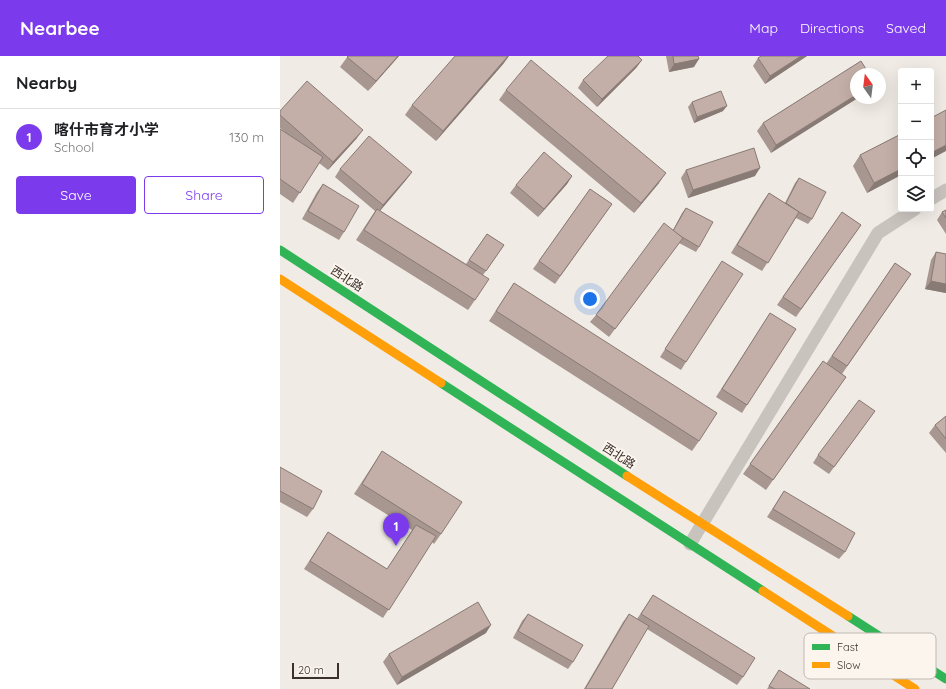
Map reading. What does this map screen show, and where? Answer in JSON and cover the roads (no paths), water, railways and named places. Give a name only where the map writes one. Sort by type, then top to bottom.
[{"type":"main road","name":"西北路","points":[[280,250],[702,524],[874,633]]},
{"type":"main road","points":[[280,279],[828,633]]},
{"type":"main road","name":"西北路","points":[[936,673],[946,679]]},
{"type":"main road","points":[[899,679],[915,689]]},
{"type":"street","points":[[934,197],[946,190]]},
{"type":"street","points":[[690,544],[878,232],[910,212]]},
{"type":"place","name":"喀什市育才小学","points":[[396,546]]}]
